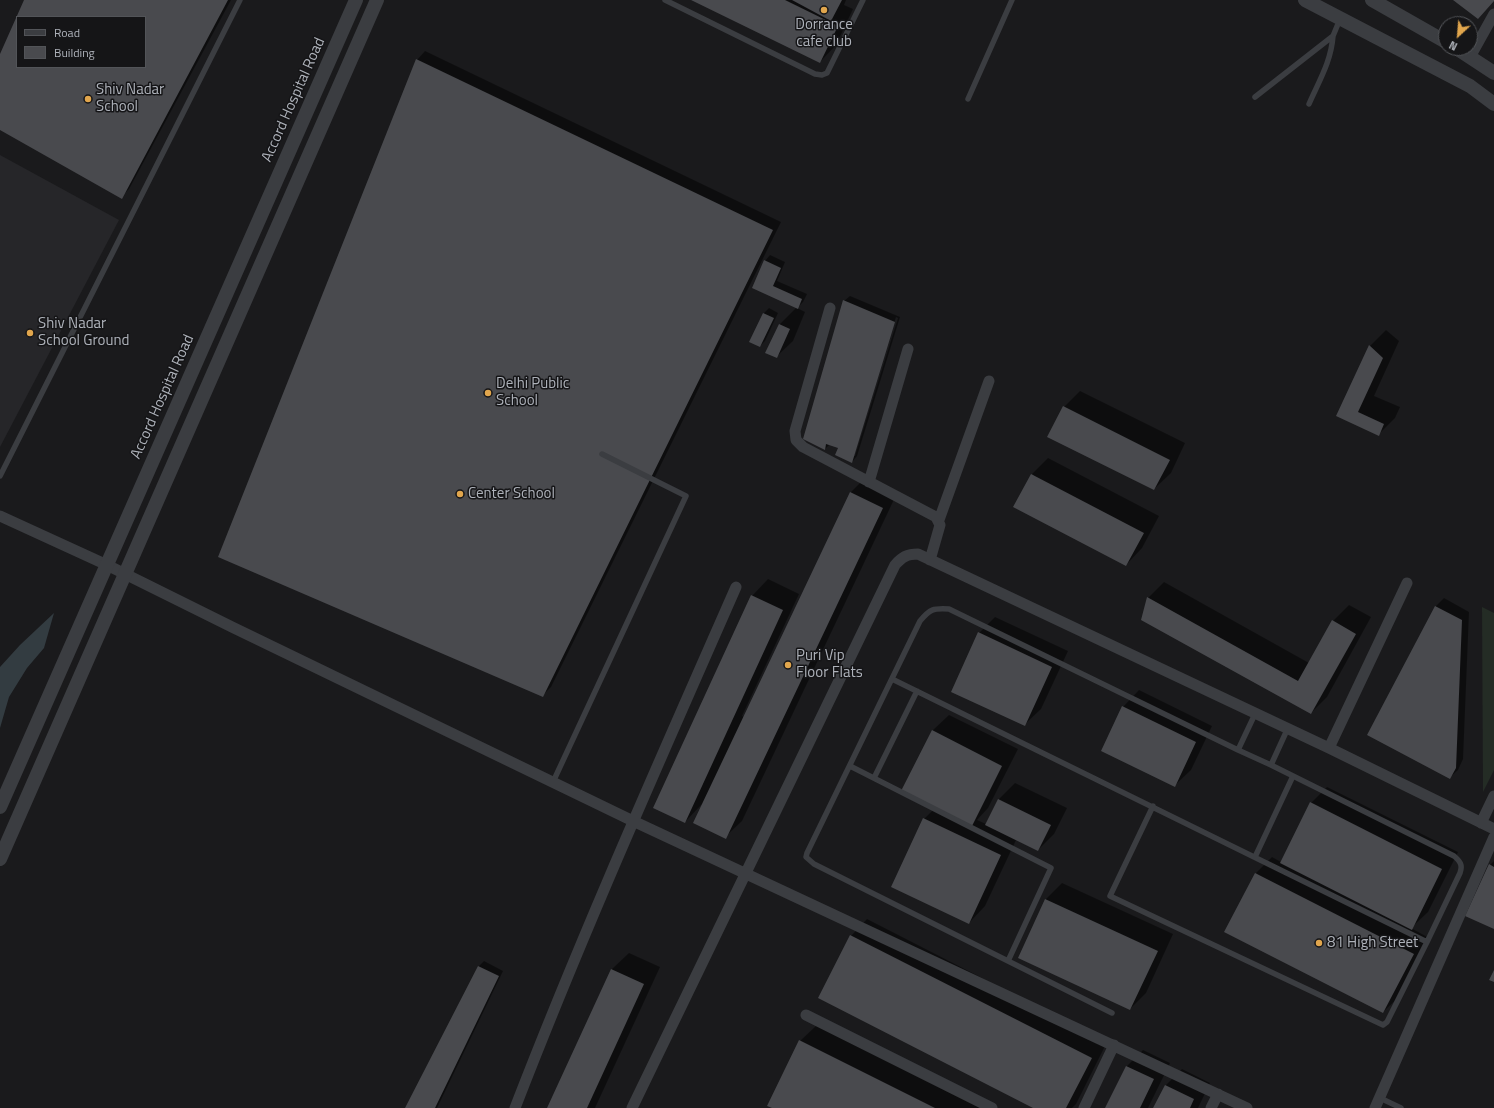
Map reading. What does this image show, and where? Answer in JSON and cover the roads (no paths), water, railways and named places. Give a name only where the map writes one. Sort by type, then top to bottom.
[{"type":"street","name":"Accord Hospital Road","points":[[0,807],[356,0]]},
{"type":"street","points":[[0,859],[377,0]]},
{"type":"street","points":[[1305,0],[1470,86],[1494,104]]},
{"type":"street","points":[[1372,0],[1438,37]]},
{"type":"street","points":[[1494,14],[1470,57],[1494,73]]},
{"type":"street","points":[[830,308],[795,431],[796,440],[803,447],[936,517],[939,520]]},
{"type":"street","points":[[869,482],[908,349]]},
{"type":"street","points":[[930,560],[940,525],[939,520],[988,381]]},
{"type":"street","points":[[0,516],[125,573],[232,627],[633,821],[1247,1108]]},
{"type":"street","points":[[632,1108],[895,565],[902,557],[910,554],[918,554],[1287,730],[1328,748],[1494,829]]},
{"type":"street","points":[[1328,748],[1407,584]]},
{"type":"street","points":[[515,1108],[562,990],[633,821],[736,587]]},
{"type":"street","points":[[1481,823],[1494,796]]},
{"type":"street","points":[[1375,1108],[1494,837]]},
{"type":"street","points":[[806,1015],[992,1108]]},
{"type":"street","points":[[1084,1108],[1114,1045]]},
{"type":"street","points":[[1211,1108],[1218,1094]]},
{"type":"lane","points":[[0,476],[240,0]]},
{"type":"lane","points":[[665,0],[815,74],[822,75],[827,73],[863,0]]},
{"type":"lane","points":[[968,99],[1012,0]]},
{"type":"lane","points":[[1309,104],[1332,53],[1333,36],[1340,17]]},
{"type":"lane","points":[[1255,97],[1333,36]]},
{"type":"lane","points":[[553,782],[686,496],[602,454]]},
{"type":"lane","points":[[1112,1013],[809,861],[806,857],[920,621],[927,613],[935,608],[949,609],[1454,856],[1462,865],[1460,873],[1387,1022],[1383,1025],[1110,896],[1153,806]]},
{"type":"lane","points":[[892,679],[1427,942]]},
{"type":"lane","points":[[874,778],[917,691]]},
{"type":"lane","points":[[1238,750],[1255,714]]},
{"type":"lane","points":[[1270,765],[1287,730]]},
{"type":"lane","points":[[850,766],[1051,868],[1008,961]]},
{"type":"lane","points":[[1255,857],[1293,776]]},
{"type":"lane","points":[[1380,1098],[1401,1108]]},
{"type":"place","name":"Dorrance cafe club","points":[[824,10]]},
{"type":"place","name":"Shiv Nadar School","points":[[88,99]]},
{"type":"place","name":"Shiv Nadar School Ground","points":[[30,333]]},
{"type":"place","name":"Delhi Public School","points":[[488,393]]},
{"type":"place","name":"Center School","points":[[460,494]]},
{"type":"place","name":"Puri Vip Floor Flats","points":[[788,665]]},
{"type":"place","name":"81 High Street","points":[[1319,943]]}]
